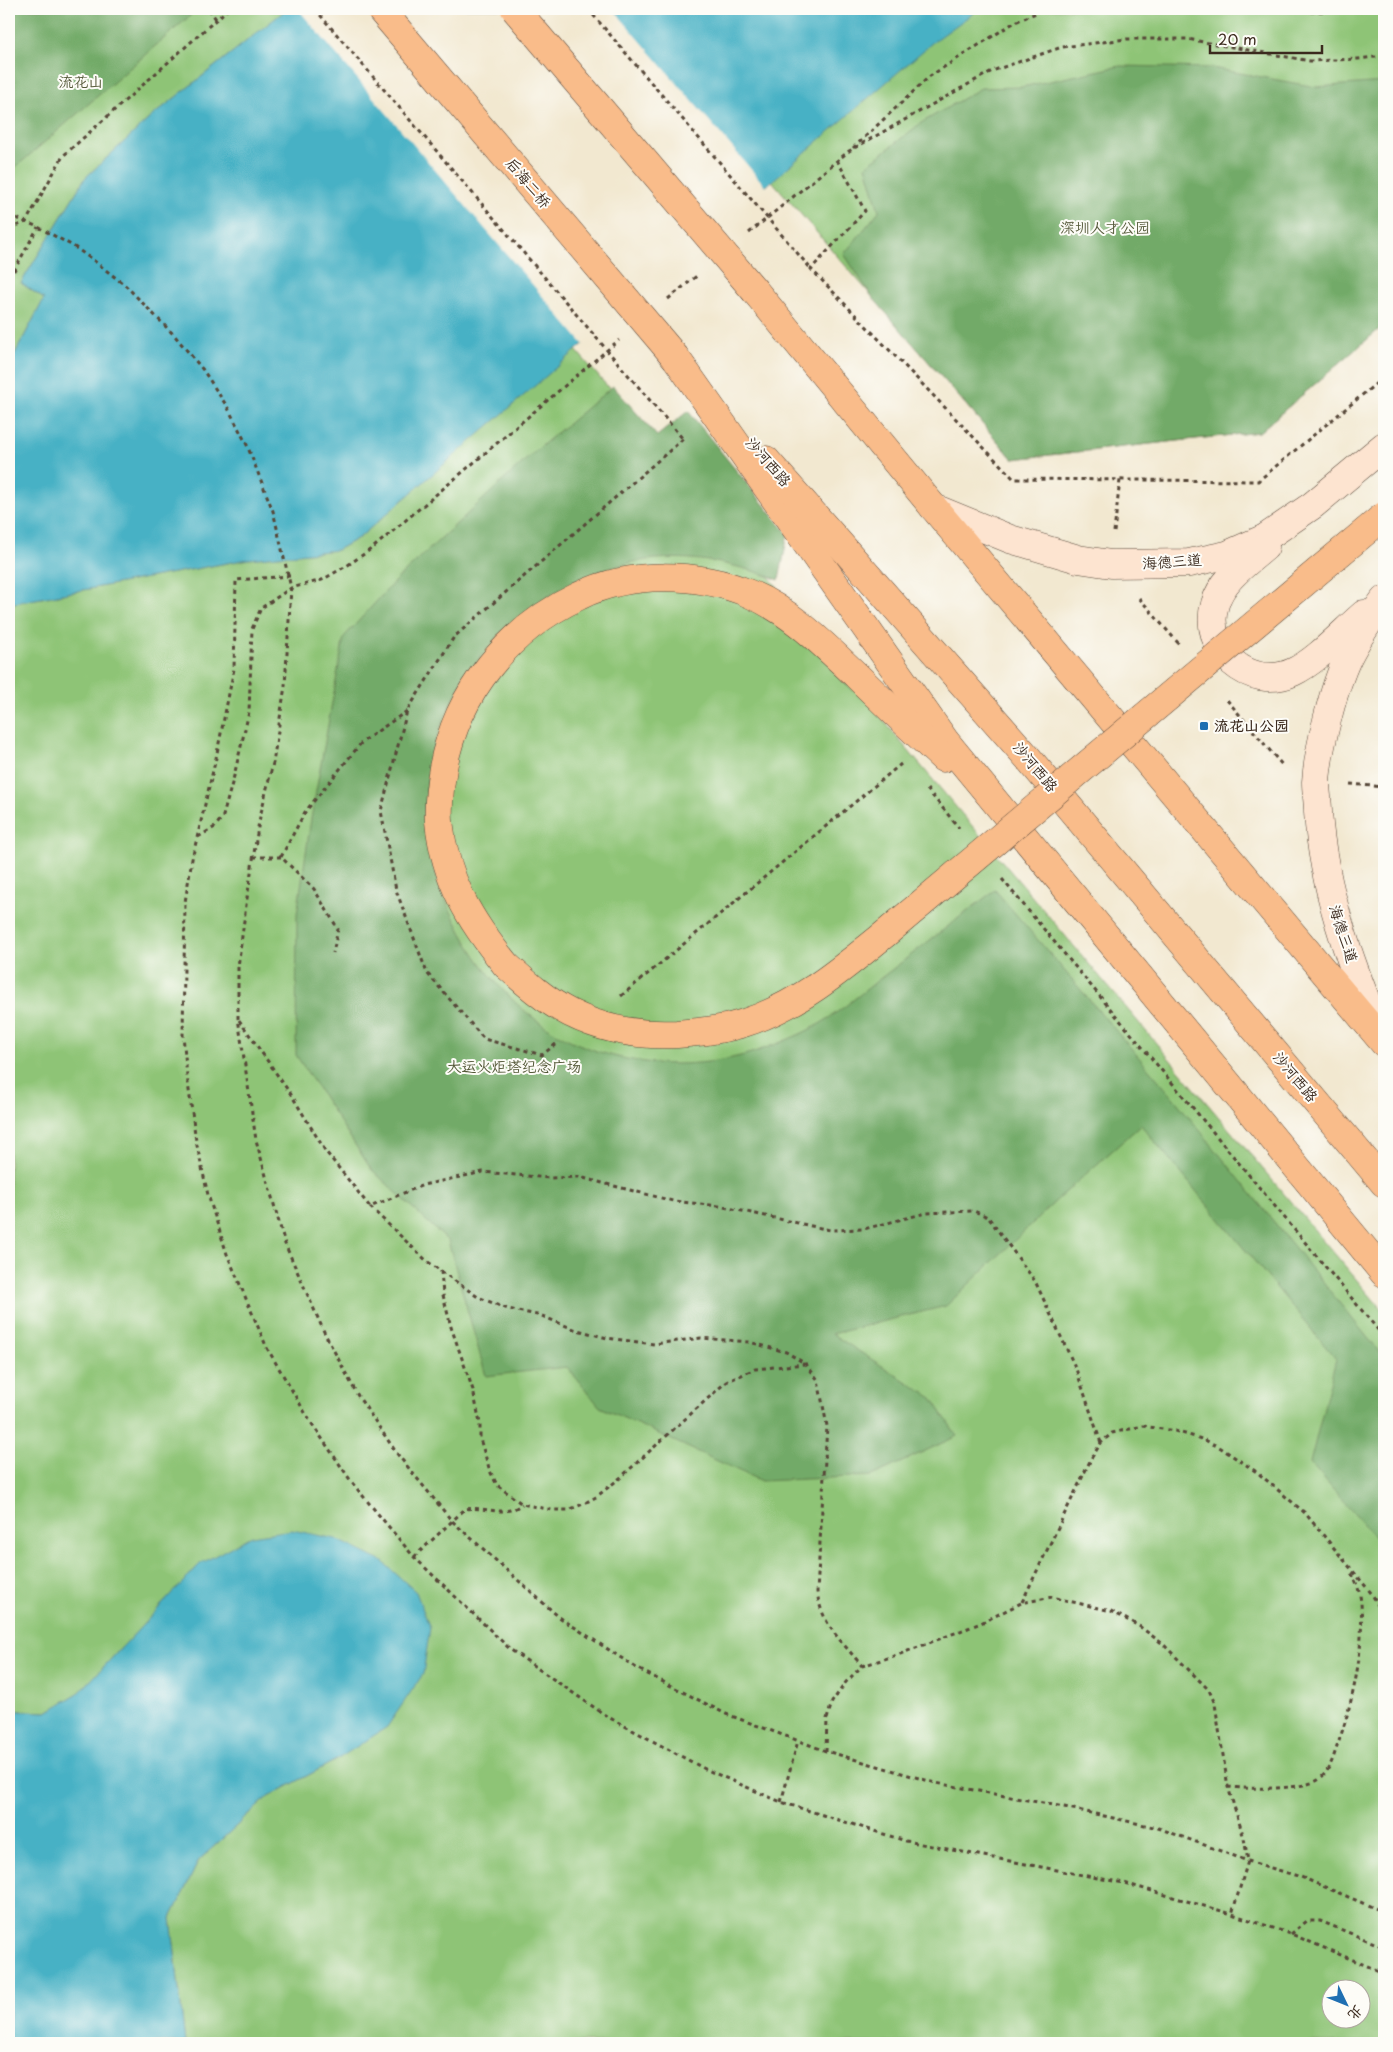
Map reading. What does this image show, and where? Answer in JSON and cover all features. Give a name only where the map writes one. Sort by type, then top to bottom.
[{"type":"main road","name":"后海二桥","points":[[380,9],[676,358]]},
{"type":"main road","points":[[515,9],[755,291],[934,508],[1383,1041]]},
{"type":"main road","points":[[676,358],[946,742],[1384,1273]]},
{"type":"main road","name":"沙河西路","points":[[676,358],[1028,758],[1384,1183]]},
{"type":"main road","name":"海德三道","points":[[934,508],[1010,539],[1046,551],[1111,564],[1189,563],[1227,555],[1265,538],[1313,505],[1384,446]]},
{"type":"main road","points":[[1313,505],[1233,575],[1222,588],[1215,603],[1212,616],[1217,643],[1224,654],[1234,666],[1249,674],[1262,677],[1278,677],[1292,673],[1307,664],[1384,598]]},
{"type":"main road","points":[[1008,818],[804,627],[775,607],[749,593],[716,584],[682,578],[650,578],[613,583],[580,595],[545,615],[514,640],[485,671],[462,709],[447,748],[440,784],[439,820],[447,861],[460,899],[482,936],[506,966],[539,993],[569,1013],[600,1026],[632,1033],[708,1032],[744,1023],[775,1011],[807,993],[843,968],[1384,516]]},
{"type":"main road","name":"海德三道","points":[[1383,1041],[1366,1001],[1334,910],[1321,840],[1316,781],[1324,735],[1336,689],[1347,658],[1384,598]]},
{"type":"path","points":[[209,9],[216,19]]},
{"type":"path","points":[[9,229],[26,222],[63,156],[228,9]]},
{"type":"path","points":[[315,9],[682,439],[454,637],[407,711],[380,811],[396,890],[427,973],[484,1039],[542,1055],[564,1038]]},
{"type":"path","points":[[588,9],[811,269],[1014,479],[1258,481],[1384,377]]},
{"type":"path","points":[[811,269],[865,211],[837,160],[930,76],[1015,22],[1045,9]]},
{"type":"path","points":[[1295,9],[1309,12],[1378,9]]},
{"type":"path","points":[[849,151],[992,71],[1062,47],[1127,40],[1187,39],[1310,60],[1358,59],[1384,56]]},
{"type":"path","points":[[9,215],[38,227],[73,246],[126,286],[176,336],[203,370],[228,408],[247,445],[273,510],[290,576],[291,588],[285,686],[273,763],[259,821],[238,967],[238,1018],[256,1140],[286,1244],[325,1334],[358,1396],[398,1455],[452,1521],[559,1617],[638,1669],[726,1714],[826,1751],[936,1783],[1064,1807],[1158,1828],[1248,1861],[1301,1877],[1384,1912]]},
{"type":"path","points":[[9,275],[11,276],[38,227]]},
{"type":"path","points":[[198,837],[215,827],[223,816],[248,712],[252,629],[261,608],[291,588],[322,580],[374,547],[626,334]]},
{"type":"path","points":[[1111,564],[1120,480]]},
{"type":"path","points":[[290,576],[236,580],[234,669],[192,859],[185,902],[183,1035],[196,1141],[208,1195],[227,1254],[267,1348],[310,1421],[353,1484],[414,1557],[511,1650],[608,1717],[705,1769],[781,1802],[906,1841],[1124,1883],[1232,1914],[1291,1934],[1384,1973]]},
{"type":"path","points":[[282,858],[305,812],[362,742],[407,711]]},
{"type":"path","points":[[615,1001],[904,762]]},
{"type":"path","points":[[923,785],[962,831]]},
{"type":"path","points":[[254,856],[282,858],[314,889],[338,929],[333,953]]},
{"type":"path","points":[[1000,877],[1384,1337]]},
{"type":"path","points":[[238,1018],[292,1096],[326,1152],[370,1207],[428,1262],[478,1297],[508,1309],[542,1316],[574,1329],[607,1338],[654,1344],[701,1338],[750,1342],[786,1352],[806,1364],[818,1380],[828,1426],[817,1592],[819,1608],[825,1622],[862,1666]]},
{"type":"path","points":[[370,1207],[423,1185],[483,1172],[549,1178],[579,1177],[673,1201],[719,1206],[830,1230],[864,1230],[926,1213],[974,1211],[988,1218],[1035,1281],[1076,1369],[1101,1443]]},
{"type":"path","points":[[442,1271],[443,1295],[451,1328],[473,1390],[480,1423],[480,1439],[490,1471],[497,1485],[522,1504],[552,1510],[568,1510],[582,1504],[596,1497],[620,1478],[726,1382],[755,1369],[806,1364]]},
{"type":"path","points":[[1021,1603],[1092,1457],[1101,1443],[1112,1433],[1143,1426],[1175,1431],[1205,1440],[1221,1448],[1258,1473],[1294,1502],[1372,1594],[1384,1617]]},
{"type":"path","points":[[414,1557],[465,1508],[477,1507],[504,1512],[514,1511],[522,1504]]},
{"type":"path","points":[[1228,1787],[1305,1786],[1319,1779],[1330,1768],[1352,1704],[1362,1637],[1361,1601],[1358,1586],[1347,1563]]},
{"type":"path","points":[[826,1751],[827,1719],[832,1702],[846,1682],[862,1666],[900,1654],[981,1623],[1021,1603],[1052,1596],[1112,1611],[1139,1626],[1163,1644],[1209,1690],[1215,1704],[1228,1787],[1244,1838],[1248,1861],[1232,1914]]},
{"type":"path","points":[[781,1802],[798,1741]]},
{"type":"path","points":[[1291,1934],[1307,1921],[1320,1921],[1384,1947]]},
{"type":"green space","name":"流花山","points":[[9,9],[286,10],[152,116],[85,178],[21,283],[44,299],[9,365]]},
{"type":"green space","points":[[9,9],[186,9],[191,15],[9,173]]},
{"type":"green space","name":"深圳人才公园","points":[[623,9],[1384,9],[1384,325],[1259,432],[1013,459]]},
{"type":"green space","name":"深圳人才公园","points":[[1120,66],[1212,68],[1316,87],[1384,82],[1384,325],[1259,432],[1013,459],[873,298],[844,254],[879,211],[866,166],[921,123],[981,88],[1022,87]]},
{"type":"green space","name":"大运火炬塔纪念广场","points":[[575,349],[734,533],[901,742],[1384,1312],[1384,2043],[185,2043],[171,1918],[199,1860],[268,1797],[338,1759],[200,1564],[80,1692],[47,1712],[19,1711],[9,1708],[9,604],[248,559],[337,550],[360,537]]},
{"type":"green space","points":[[613,386],[657,436],[688,411],[788,534],[779,580],[723,563],[695,559],[668,558],[614,567],[587,576],[559,590],[529,609],[502,632],[479,659],[459,688],[443,720],[432,754],[426,789],[426,825],[432,863],[450,911],[475,955],[498,985],[516,1003],[542,1024],[571,1041],[602,1053],[634,1060],[668,1064],[701,1063],[734,1058],[766,1048],[822,1023],[995,890],[1172,1096],[1384,1358],[1384,1548],[1310,1463],[1336,1359],[1141,1125],[1058,1199],[946,1306],[832,1334],[932,1398],[957,1436],[872,1476],[761,1481],[600,1407],[567,1367],[486,1376],[448,1241],[371,1169],[296,1055],[297,914],[311,819],[344,637],[396,580],[532,454]]},
{"type":"water","points":[[287,9],[979,9],[933,42],[360,537],[337,550],[248,559],[9,604],[9,365],[44,299],[21,283],[85,178],[152,116]]},
{"type":"water","points":[[292,1530],[336,1539],[383,1562],[416,1592],[430,1628],[423,1674],[387,1727],[338,1759],[268,1797],[199,1860],[171,1918],[185,2043],[9,2043],[9,1708],[19,1711],[47,1712],[80,1692],[200,1564],[251,1536]]},
{"type":"pier","points":[[298,9],[613,9],[767,188],[584,345]]},
{"type":"place","name":"流花山公园","points":[[1204,726]]}]
